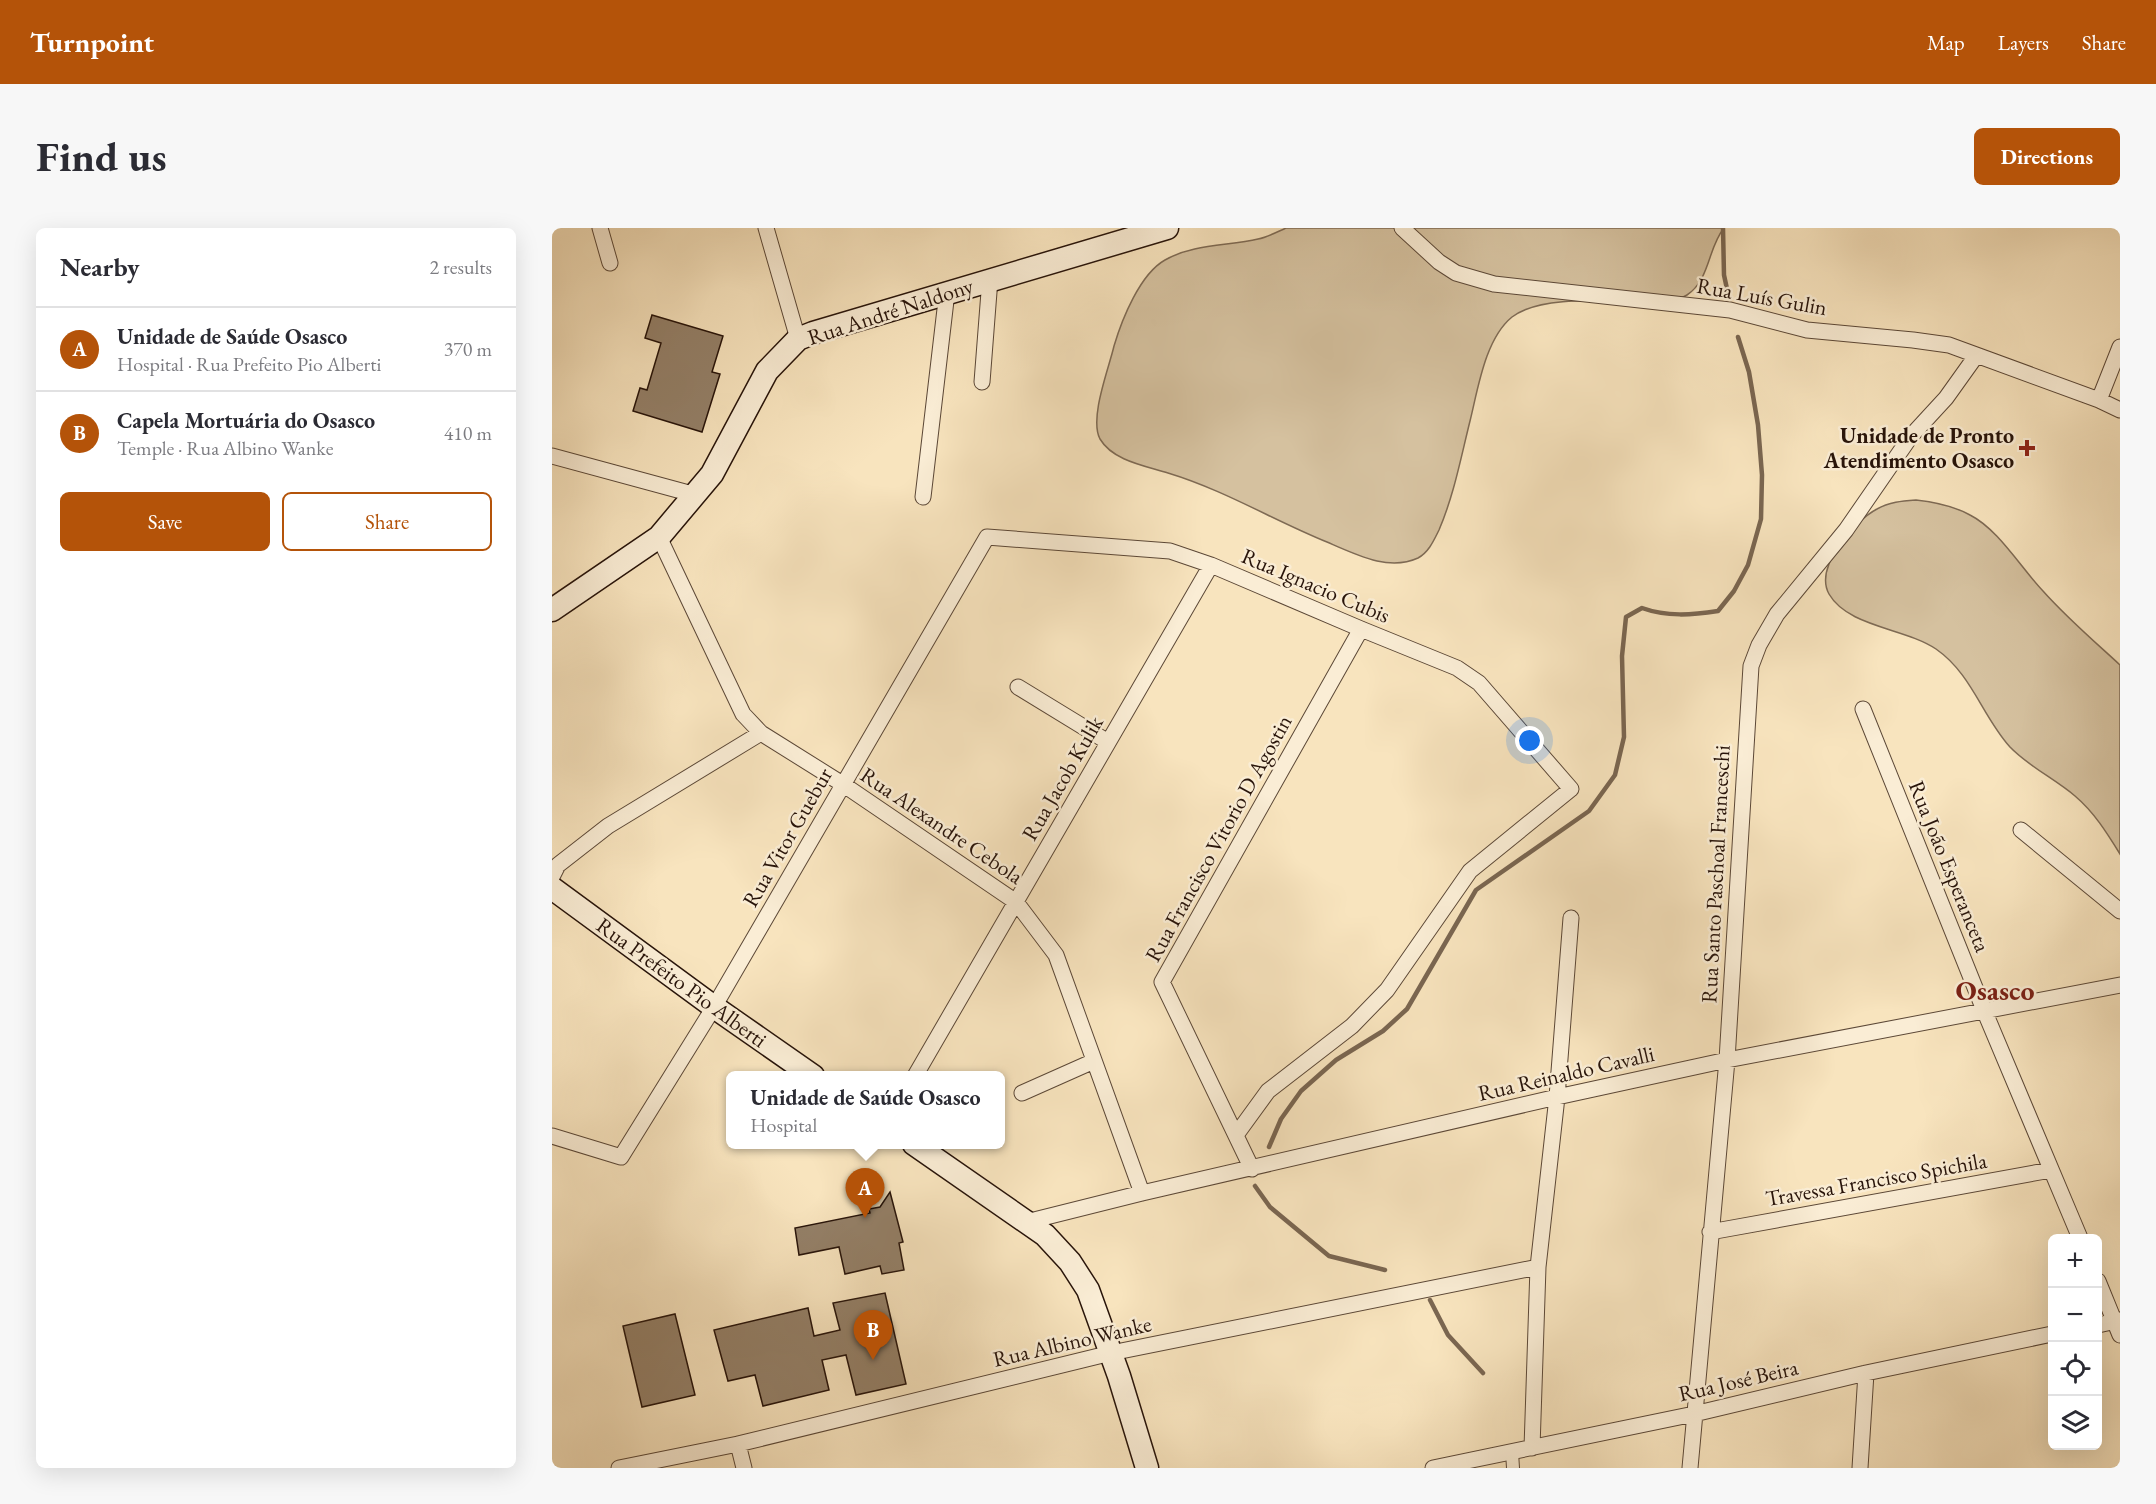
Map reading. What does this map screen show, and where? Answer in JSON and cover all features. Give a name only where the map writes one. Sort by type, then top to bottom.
[{"type":"main road","name":"Rua André Naldony","points":[[552,610],[659,537],[712,474],[767,371],[798,339],[990,279],[1167,228]]},
{"type":"main road","name":"Rua Prefeito Pio Alberti","points":[[552,888],[806,1071]]},
{"type":"main road","points":[[921,1149],[1045,1235],[1070,1262],[1088,1290],[1111,1353],[1147,1468]]},
{"type":"street","points":[[600,228],[610,263]]},
{"type":"street","points":[[766,228],[798,339]]},
{"type":"street","name":"Rua Luís Gulin","points":[[1402,228],[1439,262],[1456,273],[1494,284],[1730,310],[1807,330],[1949,345],[2099,400],[2120,410]]},
{"type":"street","points":[[982,382],[990,279]]},
{"type":"street","points":[[923,497],[947,292]]},
{"type":"street","points":[[2099,400],[2120,347]]},
{"type":"street","name":"Rua Santo Paschoal Franceschi","points":[[1690,1468],[1727,1060],[1751,666],[1759,645],[1777,614],[1846,530],[1911,436],[1946,398],[1976,356]]},
{"type":"street","points":[[552,456],[696,495]]},
{"type":"street","name":"Rua Alexandre Cebola","points":[[659,537],[743,714],[761,733],[844,784],[1016,902],[1056,956],[1142,1193]]},
{"type":"street","name":"Rua Ignacio Cubis","points":[[987,537],[1170,551],[1211,564],[1458,668],[1479,683],[1571,789],[1470,872],[1387,990],[1353,1026],[1268,1090],[1236,1135]]},
{"type":"street","name":"Rua Vitor Guebur","points":[[552,1136],[621,1157],[714,1007],[987,537]]},
{"type":"street","name":"Rua Jacob Kulik","points":[[918,1071],[1211,564]]},
{"type":"street","name":"Rua Francisco Vitorio D Agostin","points":[[1252,1169],[1162,982],[1361,629]]},
{"type":"street","points":[[1018,687],[1108,742]]},
{"type":"street","name":"Rua João Esperanceta","points":[[1863,709],[1984,1010],[2078,1234]]},
{"type":"street","points":[[552,878],[558,865],[608,826],[761,733]]},
{"type":"street","points":[[2021,830],[2120,911]]},
{"type":"street","points":[[1532,1448],[1538,1268],[1557,1097],[1572,918]]},
{"type":"street","name":"Rua Reinaldo Cavalli","points":[[1026,1222],[1557,1097],[1727,1060],[2120,985]]},
{"type":"street","points":[[1022,1092],[1094,1060]]},
{"type":"street","name":"Travessa Francisco Spichila","points":[[1710,1232],[2051,1170]]},
{"type":"street","name":"Rua Albino Wanke","points":[[619,1468],[738,1444],[1111,1353],[1538,1268]]},
{"type":"street","points":[[2100,1288],[2118,1325],[2102,1325]]},
{"type":"street","name":"Rua José Beira","points":[[1433,1468],[1694,1414],[1866,1373],[2048,1335]]},
{"type":"street","points":[[1860,1468],[1866,1373]]},
{"type":"street","points":[[738,1444],[744,1468]]},
{"type":"street","points":[[1512,1452],[1513,1468]]},
{"type":"shaded area","points":[[1286,228],[1724,228],[1700,281],[1695,289],[1683,297],[1657,302],[1558,302],[1525,310],[1512,317],[1503,326],[1495,338],[1484,365],[1453,490],[1439,530],[1431,546],[1418,558],[1393,563],[1358,555],[1209,488],[1121,458],[1100,439],[1097,430],[1098,406],[1104,380],[1122,323],[1140,286],[1156,267],[1165,260],[1187,251],[1262,238]]},
{"type":"shaded area","points":[[1916,500],[1951,507],[1980,521],[2000,539],[2062,611],[2120,665],[2120,854],[2100,823],[2082,802],[2010,747],[1959,670],[1948,659],[1923,642],[1849,614],[1829,594],[1826,583],[1827,571],[1832,558],[1848,534],[1868,515],[1882,507],[1896,502]]},
{"type":"building","points":[[652,315],[723,336],[712,372],[720,374],[702,432],[633,411],[640,388],[647,390],[661,343],[645,338]]},
{"type":"building","points":[[890,1192],[903,1242],[899,1243],[904,1270],[882,1274],[880,1266],[845,1274],[839,1247],[799,1255],[795,1228],[870,1213],[869,1209],[880,1207]]},
{"type":"building","points":[[885,1293],[906,1384],[856,1395],[846,1355],[822,1360],[829,1390],[763,1406],[755,1375],[728,1381],[714,1330],[808,1308],[814,1336],[840,1330],[833,1303]]},
{"type":"building","points":[[675,1314],[695,1395],[642,1407],[623,1326]]},
{"type":"waterway","points":[[1723,228],[1724,275],[1727,289]]},
{"type":"waterway","points":[[1269,1147],[1281,1119],[1301,1091],[1336,1060],[1383,1031],[1407,1009],[1476,890],[1589,811],[1615,775],[1624,737],[1622,656],[1626,617],[1642,608],[1661,613],[1680,614],[1718,611],[1734,591],[1748,565],[1761,519],[1762,475],[1758,425],[1749,372],[1738,337]]},
{"type":"waterway","points":[[1255,1186],[1270,1207],[1329,1256],[1385,1270]]},
{"type":"waterway","points":[[1430,1300],[1448,1335],[1483,1373]]},
{"type":"place","name":"Unidade de Pronto Atendimento Osasco","points":[[2027,448]]},
{"type":"place","name":"Unidade de Saúde Osasco","points":[[865,1218]]},
{"type":"place","name":"Capela Mortuária do Osasco","points":[[873,1360]]},
{"type":"district","name":"Osasco","points":[[1995,990]]}]
